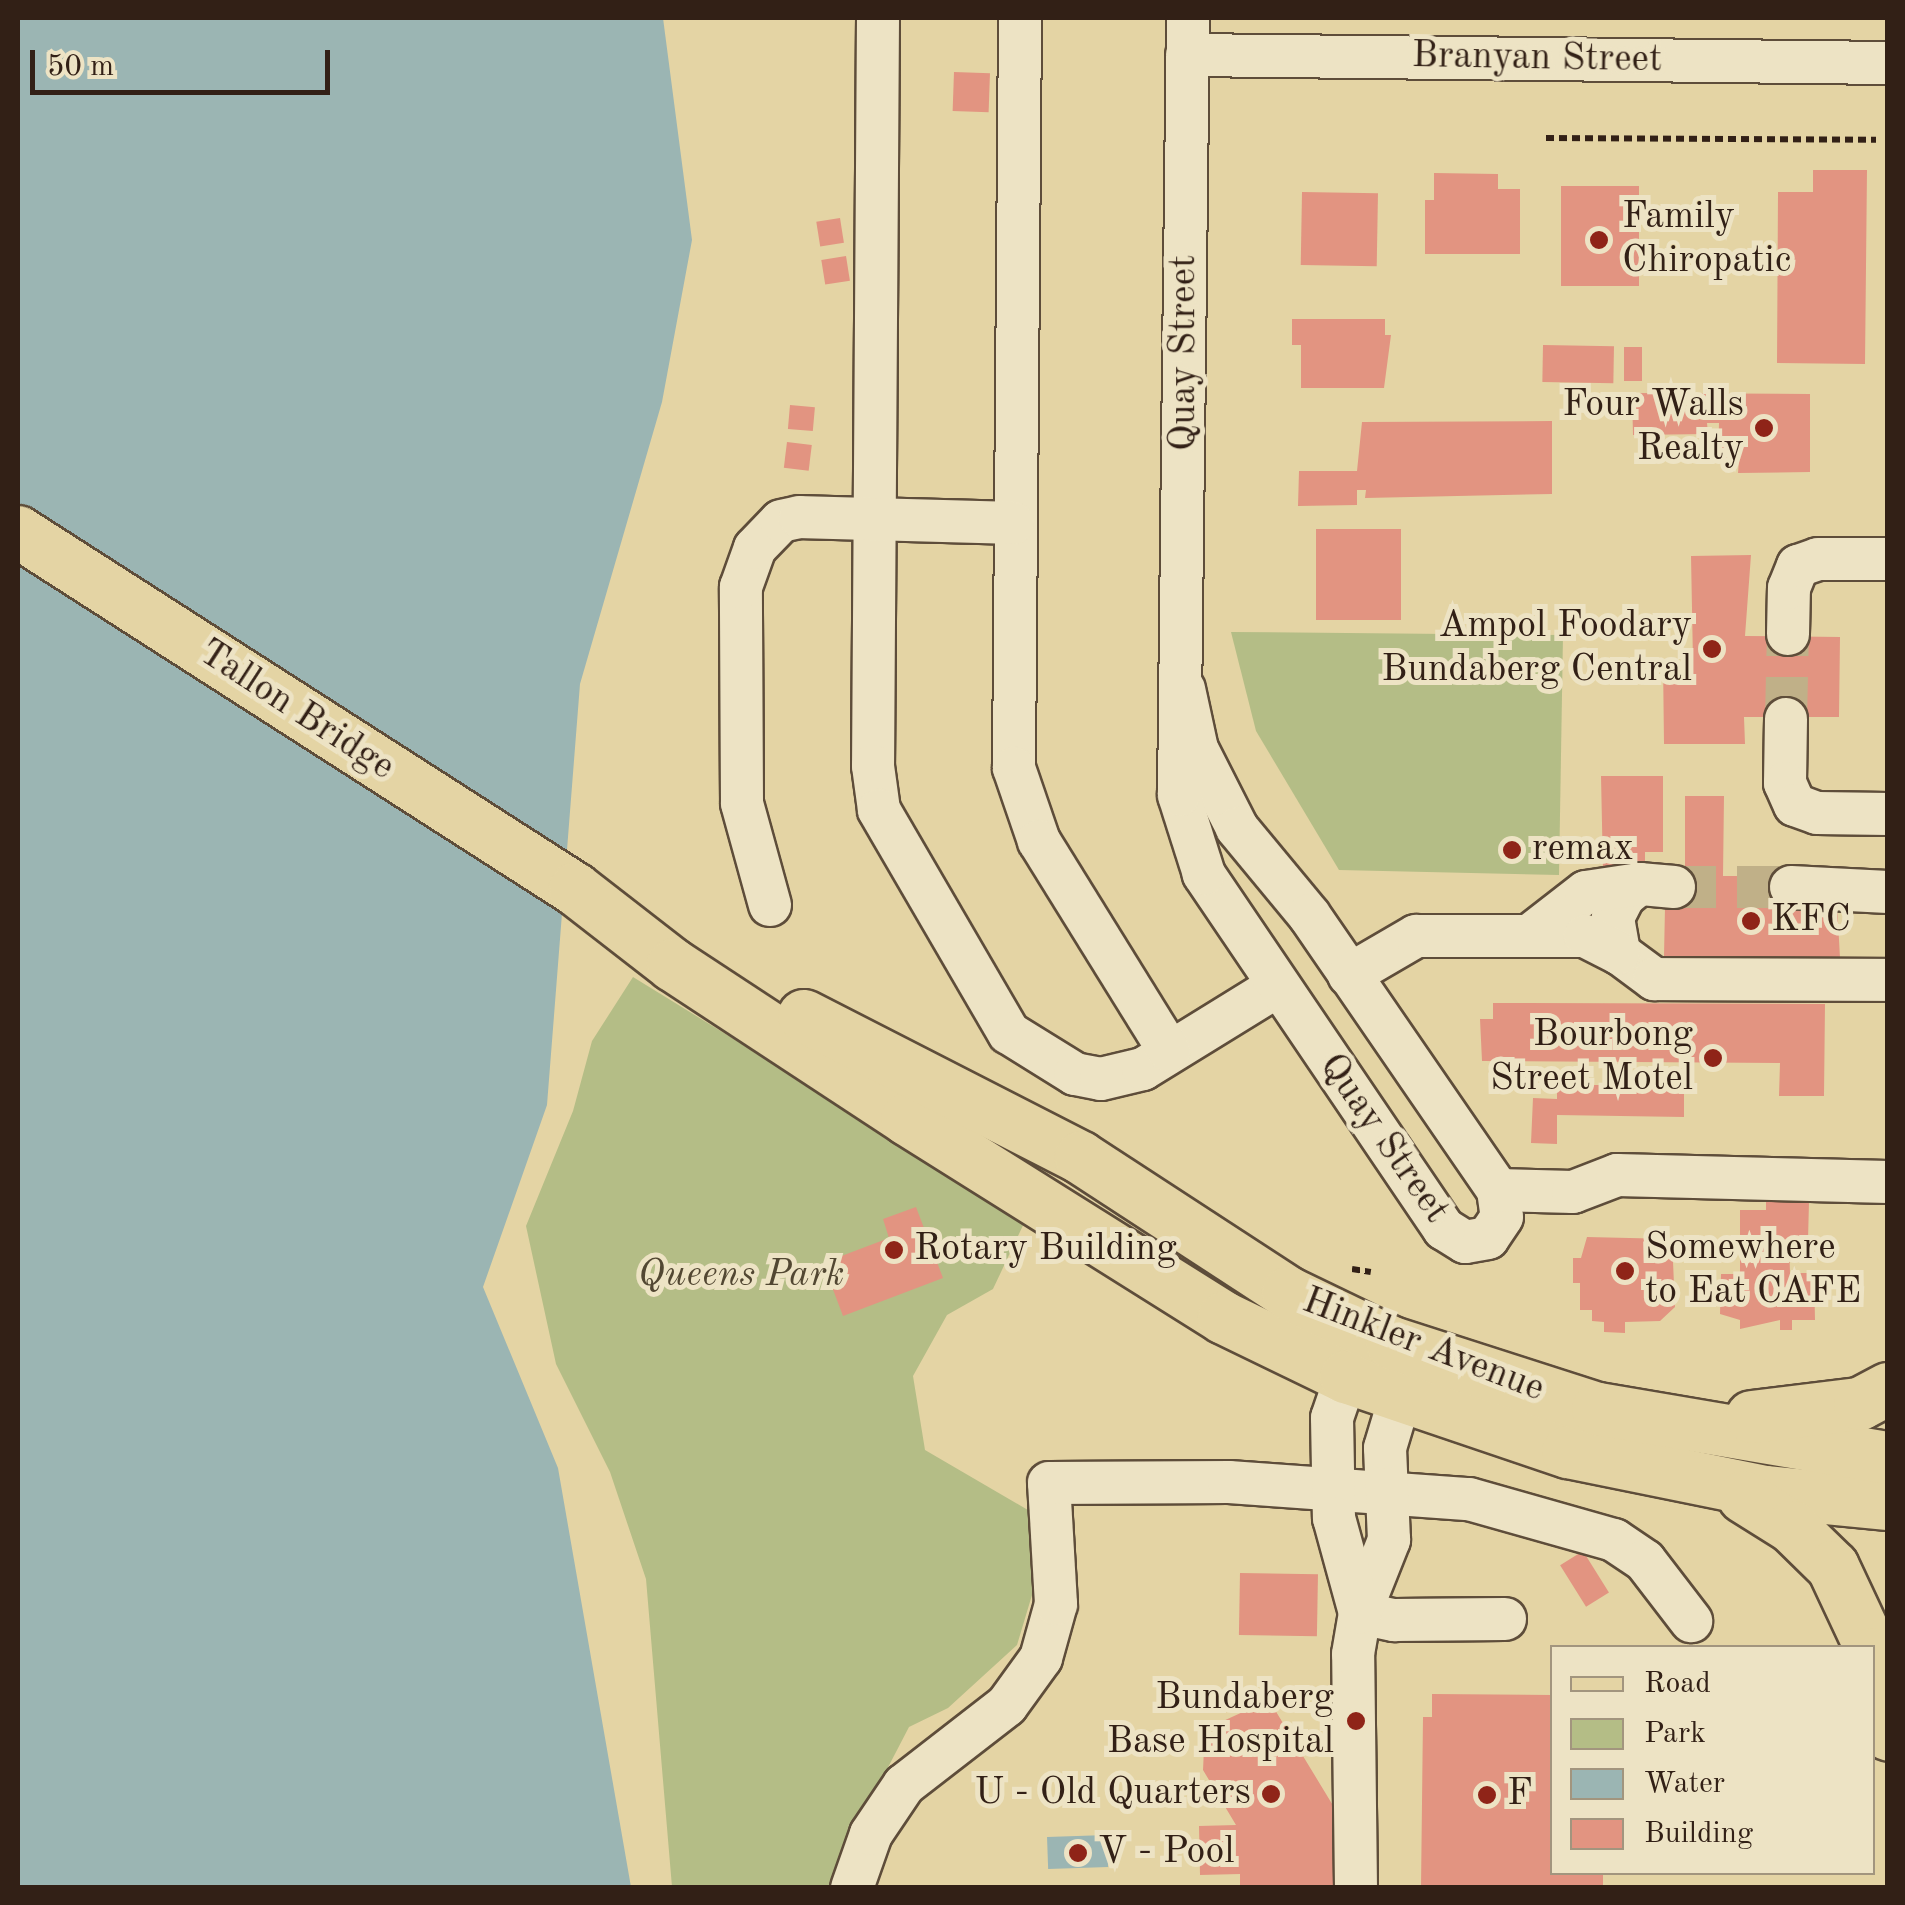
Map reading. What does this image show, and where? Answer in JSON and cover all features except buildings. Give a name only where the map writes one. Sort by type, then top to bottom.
[{"type":"main road","name":"Tallon Bridge","points":[[18,532],[679,956]]},
{"type":"main road","name":"Hinkler Avenue","points":[[679,956],[1082,1158],[1288,1293],[1392,1343],[1534,1393],[1655,1422],[1888,1458]]},
{"type":"main road","name":"Hinkler Avenue","points":[[679,956],[1148,1274],[1346,1377],[1551,1448],[1696,1481]]},
{"type":"main road","points":[[1655,1422],[1807,1414],[1860,1404],[1888,1389]]},
{"type":"main road","points":[[1696,1481],[1846,1504],[1888,1504]]},
{"type":"main road","points":[[1696,1481],[1761,1505],[1814,1546],[1848,1592],[1870,1645]]},
{"type":"main road","points":[[1875,1666],[1888,1734]]},
{"type":"street","points":[[878,18],[873,766],[889,832],[994,1012],[1027,1048],[1075,1074],[1101,1078],[1143,1069],[1276,988]]},
{"type":"street","points":[[1020,18],[1013,523],[1018,791],[1038,841],[1169,1051]]},
{"type":"street","name":"Branyan Street","points":[[1187,36],[1888,62]]},
{"type":"street","name":"Quay Street","points":[[1184,690],[1197,750],[1237,828],[1349,975],[1498,1190],[1502,1216],[1488,1238],[1465,1242],[1444,1229],[1276,988],[1204,874],[1178,795],[1184,690],[1187,36]]},
{"type":"street","points":[[770,905],[742,803],[740,608],[746,565],[766,532],[781,521],[874,517],[1013,523]]},
{"type":"street","points":[[1788,634],[1789,588],[1798,566],[1818,559],[1888,560]]},
{"type":"street","points":[[1786,719],[1785,783],[1795,805],[1817,813],[1888,814]]},
{"type":"street","points":[[1529,936],[1586,892],[1656,885],[1624,896],[1613,918],[1618,953]]},
{"type":"street","points":[[1791,886],[1888,892]]},
{"type":"street","points":[[1349,975],[1406,937],[1529,936],[1595,938],[1642,974],[1666,980],[1888,980]]},
{"type":"street","points":[[1498,1190],[1573,1192],[1617,1176],[1888,1182]]},
{"type":"street","points":[[1356,1888],[1353,1654],[1360,1613],[1389,1540],[1385,1448],[1400,1398],[1392,1343],[1346,1377],[1332,1418],[1332,1489],[1360,1613]]},
{"type":"street","points":[[852,1888],[870,1834],[904,1786],[1008,1705],[1041,1658],[1056,1604],[1049,1483],[1229,1482],[1469,1499],[1614,1540],[1646,1561],[1691,1621]]},
{"type":"street","points":[[1360,1613],[1394,1620],[1505,1619]]},
{"type":"path","points":[[1546,138],[1876,140]]},
{"type":"green space","points":[[1231,632],[1563,635],[1559,875],[1339,870],[1256,731]]},
{"type":"green space","name":"Queens Park","points":[[633,977],[1026,1219],[993,1289],[947,1315],[913,1376],[925,1450],[1033,1513],[1041,1565],[1017,1645],[948,1708],[909,1727],[844,1852],[836,1887],[672,1887],[646,1579],[610,1472],[556,1364],[526,1226],[573,1111],[592,1041]]},
{"type":"water","points":[[18,18],[663,18],[692,240],[662,402],[580,684],[547,1105],[483,1287],[558,1468],[631,1887],[18,1887]]},
{"type":"water","name":"V - Pool","points":[[1107,1835],[1108,1867],[1048,1869],[1047,1837]]},
{"type":"tunnel","points":[[1786,719],[1788,634]]},
{"type":"tunnel","points":[[1674,887],[1791,887]]},
{"type":"place","name":"Family Chiropatic","points":[[1599,240]]},
{"type":"place","name":"Four Walls Realty","points":[[1764,428]]},
{"type":"place","name":"Ampol Foodary Bundaberg Central","points":[[1712,649]]},
{"type":"place","name":"remax","points":[[1512,850]]},
{"type":"place","name":"KFC","points":[[1751,921]]},
{"type":"place","name":"Bourbong Street Motel","points":[[1713,1058]]},
{"type":"place","name":"Rotary Building","points":[[894,1250]]},
{"type":"place","name":"Somewhere to Eat CAFE","points":[[1625,1271]]},
{"type":"place","name":"Bundaberg Base Hospital","points":[[1356,1721]]},
{"type":"place","name":"U - Old Quarters","points":[[1271,1794]]},
{"type":"place","name":"F","points":[[1487,1795]]},
{"type":"place","name":"V - Pool","points":[[1078,1853]]}]
